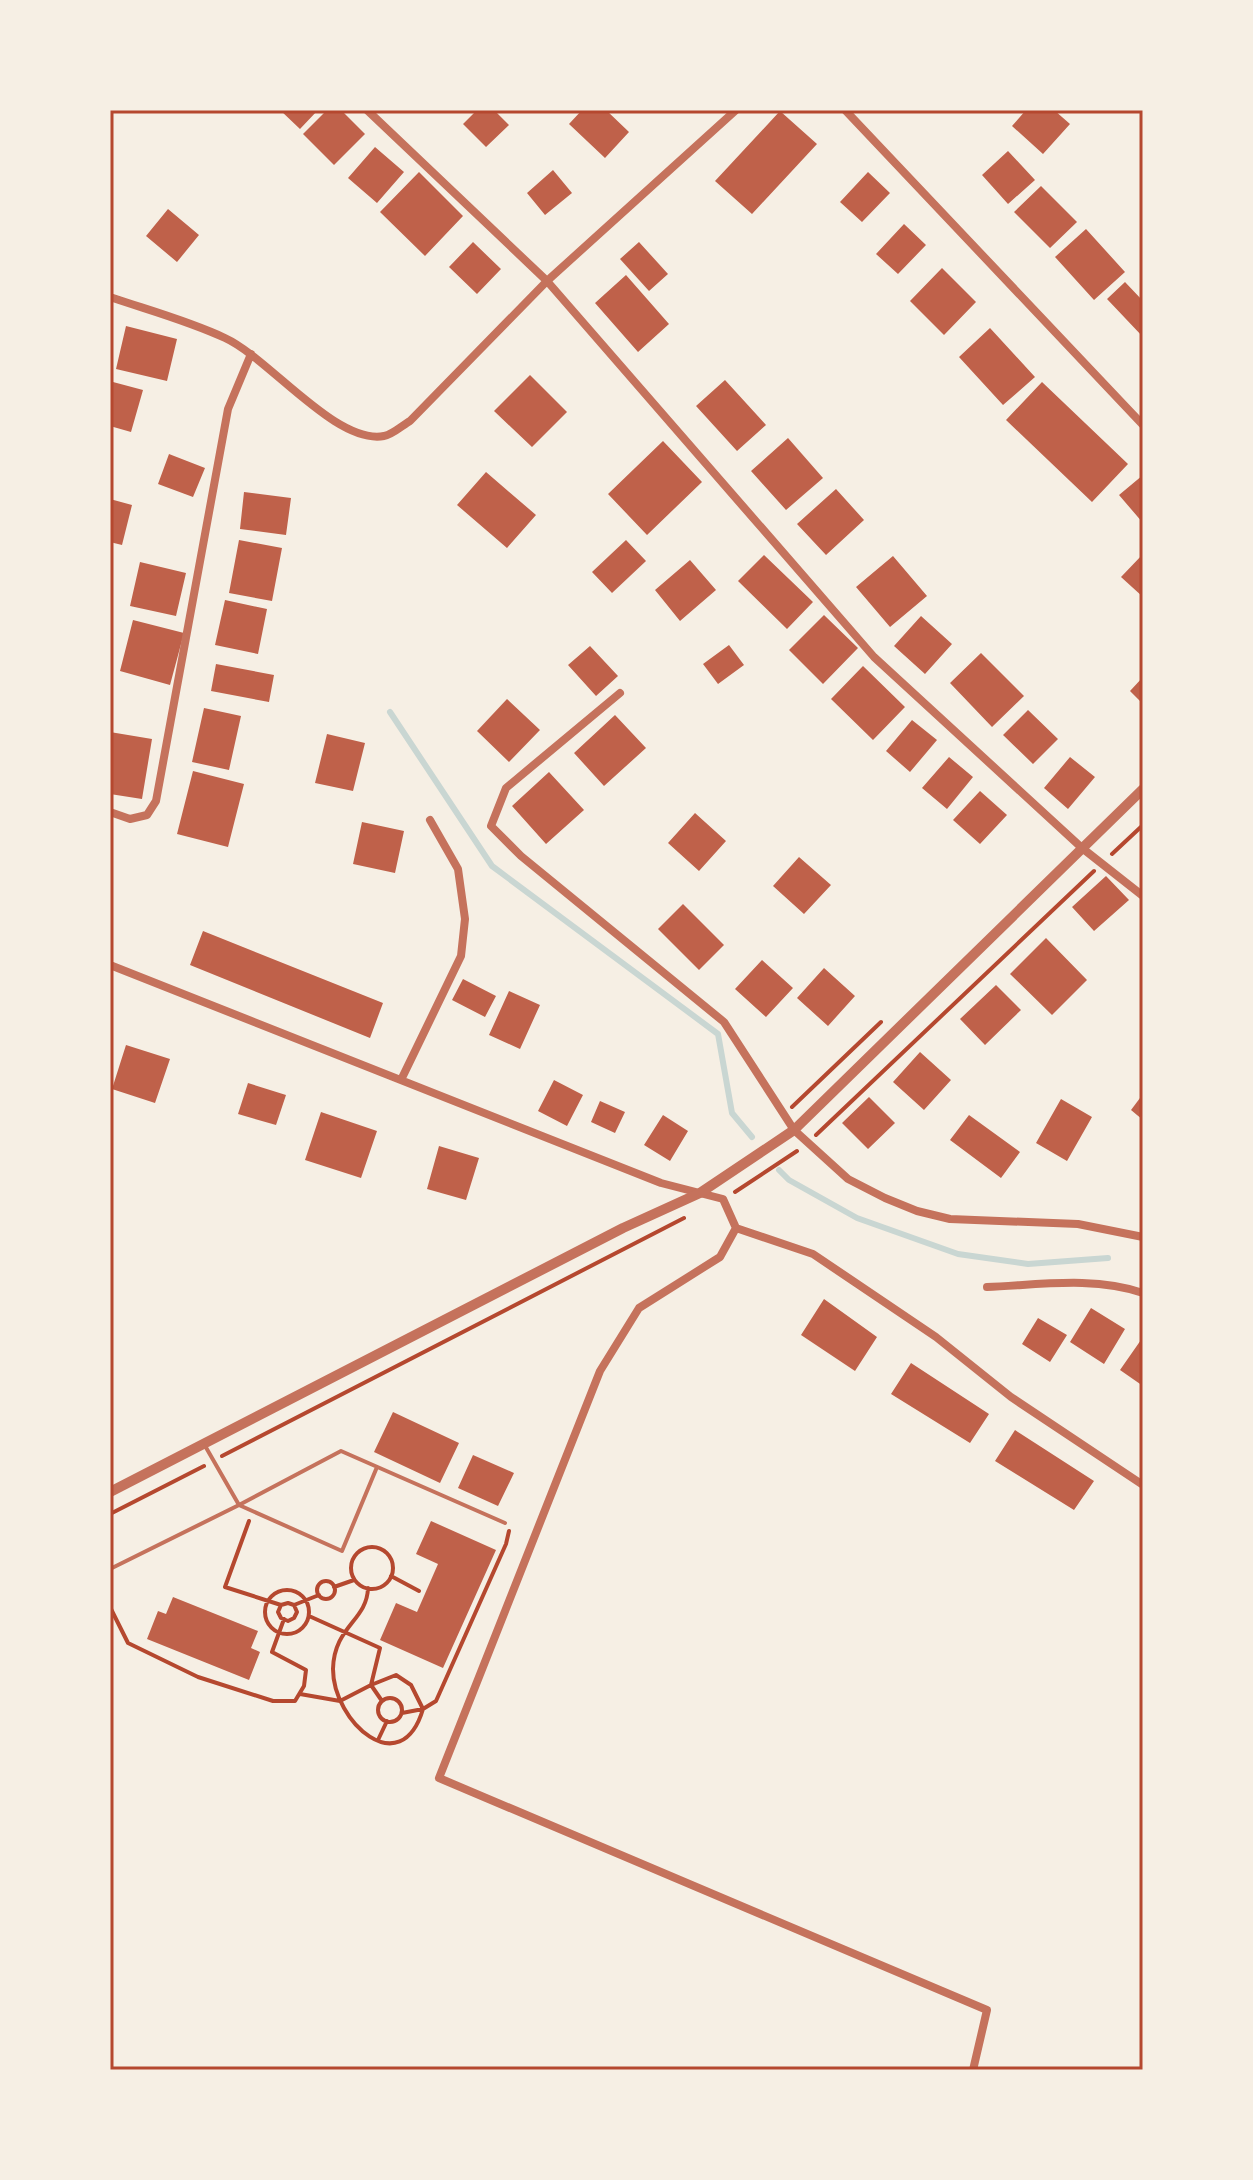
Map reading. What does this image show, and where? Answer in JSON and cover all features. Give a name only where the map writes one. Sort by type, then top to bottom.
[{"type":"street","points":[[367,110],[547,281],[874,657],[1082,848],[1143,896]]},
{"type":"street","points":[[110,297],[227,338],[320,411],[356,434],[385,436],[410,421],[547,281],[736,110]]},
{"type":"street","points":[[845,110],[1143,425]]},
{"type":"street","points":[[110,812],[130,819],[147,815],[156,801],[228,409],[251,354]]},
{"type":"street","points":[[620,693],[506,788],[491,826],[521,856],[724,1022],[794,1130],[848,1179],[917,1211],[950,1219],[1078,1224],[1143,1237]]},
{"type":"street","points":[[110,1492],[623,1228],[700,1193],[794,1130],[1143,789]]},
{"type":"street","points":[[401,1080],[461,956],[465,919],[458,869],[430,820]]},
{"type":"street","points":[[110,965],[661,1183],[723,1199],[736,1228],[813,1254],[936,1337],[1011,1397],[1143,1485]]},
{"type":"street","points":[[736,1228],[720,1257],[639,1308],[600,1371],[439,1778],[987,2010],[973,2070]]},
{"type":"street","points":[[987,1287],[1088,1283],[1123,1286],[1143,1293]]},
{"type":"lane","points":[[204,1443],[239,1505],[342,1551],[377,1467]]},
{"type":"lane","points":[[110,1569],[341,1451],[505,1523]]},
{"type":"path","points":[[253,1512],[225,1587],[281,1605],[294,1605],[319,1595]]},
{"type":"path","points":[[402,1713],[423,1709],[436,1701],[506,1544],[509,1530],[505,1523]]},
{"type":"path","points":[[366,1547],[379,1547],[390,1556],[391,1576],[378,1588],[368,1588],[354,1580],[350,1567],[355,1554],[366,1547]]},
{"type":"path","points":[[391,1576],[419,1591]]},
{"type":"path","points":[[334,1587],[354,1580]]},
{"type":"path","points":[[325,1581],[333,1584],[335,1592],[330,1598],[322,1599],[319,1595],[318,1585],[325,1581]]},
{"type":"path","points":[[300,1694],[340,1701],[396,1675],[411,1685],[423,1709],[418,1727],[407,1740],[386,1743],[355,1726],[340,1701],[333,1670],[336,1647],[343,1631],[368,1604],[368,1588]]},
{"type":"path","points":[[294,1590],[306,1600],[309,1616],[305,1625],[296,1632],[280,1632],[268,1623],[264,1613],[267,1601],[273,1594],[294,1590]]},
{"type":"path","points":[[281,1605],[278,1612],[284,1619]]},
{"type":"path","points":[[284,1619],[294,1618],[297,1612],[294,1605]]},
{"type":"path","points":[[110,1607],[128,1643],[198,1677],[273,1701],[295,1701],[304,1686],[306,1670],[272,1652],[284,1619]]},
{"type":"path","points":[[309,1616],[380,1648],[371,1685],[382,1701]]},
{"type":"path","points":[[394,1697],[402,1705],[402,1713],[393,1723],[382,1720],[377,1709],[382,1701],[394,1697]]},
{"type":"path","points":[[378,1740],[387,1721]]},
{"type":"building","points":[[280,110],[318,110],[300,129]]},
{"type":"building","points":[[327,110],[341,110],[365,134],[334,165],[303,134]]},
{"type":"building","points":[[477,110],[494,110],[509,125],[486,147],[463,124]]},
{"type":"building","points":[[582,110],[606,110],[629,132],[605,158],[569,124]]},
{"type":"building","points":[[1026,110],[1054,110],[1070,124],[1043,154],[1012,126]]},
{"type":"building","points":[[780,111],[817,144],[752,214],[715,181]]},
{"type":"building","points":[[375,147],[404,172],[377,203],[348,178]]},
{"type":"building","points":[[1008,151],[1035,180],[1008,204],[982,175]]},
{"type":"building","points":[[553,170],[572,193],[545,215],[527,193]]},
{"type":"building","points":[[419,172],[463,216],[425,256],[380,212]]},
{"type":"building","points":[[868,172],[890,193],[862,222],[840,202]]},
{"type":"building","points":[[1041,186],[1077,222],[1050,248],[1014,212]]},
{"type":"building","points":[[168,209],[199,235],[177,262],[146,236]]},
{"type":"building","points":[[904,224],[926,245],[898,274],[876,254]]},
{"type":"building","points":[[1086,229],[1125,272],[1094,300],[1055,257]]},
{"type":"building","points":[[473,242],[501,269],[477,294],[449,267]]},
{"type":"building","points":[[639,242],[668,274],[649,291],[620,259]]},
{"type":"building","points":[[942,268],[976,302],[944,335],[910,301]]},
{"type":"building","points":[[626,275],[669,324],[638,352],[595,303]]},
{"type":"building","points":[[1125,282],[1143,301],[1143,337],[1107,299]]},
{"type":"building","points":[[126,326],[177,339],[167,381],[116,369]]},
{"type":"building","points":[[990,328],[1035,377],[1003,405],[959,357]]},
{"type":"building","points":[[530,375],[567,412],[532,447],[494,411]]},
{"type":"building","points":[[725,380],[766,425],[737,451],[696,406]]},
{"type":"building","points":[[113,382],[143,390],[131,432],[110,426]]},
{"type":"building","points":[[1042,382],[1128,464],[1092,502],[1006,420]]},
{"type":"building","points":[[788,438],[823,478],[786,510],[751,471]]},
{"type":"building","points":[[663,441],[702,482],[647,535],[608,494]]},
{"type":"building","points":[[169,454],[205,468],[193,497],[158,484]]},
{"type":"building","points":[[486,472],[536,515],[507,548],[457,505]]},
{"type":"building","points":[[1143,475],[1143,523],[1119,495]]},
{"type":"building","points":[[836,489],[864,520],[826,555],[797,524]]},
{"type":"building","points":[[244,492],[291,498],[286,535],[240,529]]},
{"type":"building","points":[[110,499],[132,505],[122,545],[110,542]]},
{"type":"building","points":[[239,540],[282,548],[272,601],[229,593]]},
{"type":"building","points":[[626,540],[646,561],[612,593],[592,572]]},
{"type":"building","points":[[1143,554],[1143,597],[1121,577]]},
{"type":"building","points":[[764,555],[813,602],[787,629],[738,581]]},
{"type":"building","points":[[893,556],[927,596],[890,627],[856,587]]},
{"type":"building","points":[[690,560],[716,590],[680,621],[655,590]]},
{"type":"building","points":[[140,562],[186,573],[176,616],[130,606]]},
{"type":"building","points":[[225,600],[267,609],[258,654],[215,645]]},
{"type":"building","points":[[824,615],[858,648],[823,684],[789,650]]},
{"type":"building","points":[[921,616],[952,644],[925,674],[894,646]]},
{"type":"building","points":[[133,620],[184,633],[170,685],[120,671]]},
{"type":"building","points":[[729,645],[744,665],[718,684],[703,664]]},
{"type":"building","points":[[590,646],[618,676],[596,696],[568,665]]},
{"type":"building","points":[[981,653],[1024,696],[992,727],[950,683]]},
{"type":"building","points":[[216,664],[274,675],[269,702],[211,691]]},
{"type":"building","points":[[863,666],[905,707],[873,740],[831,699]]},
{"type":"building","points":[[1143,677],[1143,704],[1130,691]]},
{"type":"building","points":[[507,699],[540,730],[509,762],[477,731]]},
{"type":"building","points":[[204,708],[241,716],[229,770],[192,762]]},
{"type":"building","points":[[1028,710],[1058,739],[1033,764],[1003,735]]},
{"type":"building","points":[[615,715],[646,748],[604,786],[574,753]]},
{"type":"building","points":[[912,720],[937,740],[910,772],[886,751]]},
{"type":"building","points":[[110,732],[152,739],[142,799],[110,794]]},
{"type":"building","points":[[327,734],[365,743],[353,791],[315,783]]},
{"type":"building","points":[[949,757],[973,777],[947,809],[922,788]]},
{"type":"building","points":[[1070,757],[1095,777],[1068,809],[1044,788]]},
{"type":"building","points":[[193,771],[244,784],[228,847],[177,834]]},
{"type":"building","points":[[549,772],[584,810],[546,844],[512,806]]},
{"type":"building","points":[[980,791],[1007,815],[980,844],[953,820]]},
{"type":"building","points":[[695,813],[726,841],[699,871],[668,843]]},
{"type":"building","points":[[362,822],[404,831],[395,873],[353,864]]},
{"type":"building","points":[[799,857],[831,885],[804,914],[773,886]]},
{"type":"building","points":[[1106,876],[1129,900],[1094,931],[1072,907]]},
{"type":"building","points":[[683,904],[724,945],[699,970],[658,929]]},
{"type":"building","points":[[203,931],[383,1003],[370,1038],[190,965]]},
{"type":"building","points":[[1046,938],[1087,980],[1052,1015],[1010,974]]},
{"type":"building","points":[[762,960],[793,988],[766,1017],[735,989]]},
{"type":"building","points":[[824,968],[855,996],[828,1026],[797,998]]},
{"type":"building","points":[[463,979],[496,996],[485,1017],[452,1000]]},
{"type":"building","points":[[996,985],[1021,1010],[985,1045],[960,1019]]},
{"type":"building","points":[[509,991],[540,1005],[520,1049],[489,1035]]},
{"type":"building","points":[[126,1045],[170,1059],[155,1103],[112,1089]]},
{"type":"building","points":[[920,1052],[951,1080],[924,1110],[893,1082]]},
{"type":"building","points":[[554,1080],[583,1095],[567,1126],[538,1111]]},
{"type":"building","points":[[248,1083],[286,1095],[276,1125],[238,1114]]},
{"type":"building","points":[[1143,1094],[1143,1120],[1131,1110]]},
{"type":"building","points":[[869,1097],[895,1123],[868,1149],[842,1123]]},
{"type":"building","points":[[1061,1099],[1092,1117],[1067,1161],[1036,1143]]},
{"type":"building","points":[[600,1101],[625,1112],[615,1133],[591,1122]]},
{"type":"building","points":[[321,1112],[377,1131],[361,1178],[305,1160]]},
{"type":"building","points":[[663,1115],[688,1131],[670,1161],[644,1145]]},
{"type":"building","points":[[969,1115],[1020,1152],[1001,1178],[950,1140]]},
{"type":"building","points":[[439,1146],[479,1158],[466,1200],[427,1189]]},
{"type":"building","points":[[824,1299],[877,1337],[855,1371],[801,1335]]},
{"type":"building","points":[[1091,1308],[1125,1329],[1104,1364],[1070,1342]]},
{"type":"building","points":[[1038,1318],[1067,1335],[1050,1362],[1022,1344]]},
{"type":"building","points":[[1143,1337],[1143,1386],[1120,1370]]},
{"type":"building","points":[[911,1363],[989,1414],[970,1443],[891,1394]]},
{"type":"building","points":[[393,1412],[459,1443],[440,1483],[374,1452]]},
{"type":"building","points":[[1015,1430],[1094,1481],[1074,1510],[995,1461]]},
{"type":"building","points":[[473,1455],[514,1473],[498,1506],[458,1488]]},
{"type":"building","points":[[431,1521],[496,1550],[443,1668],[380,1640],[396,1603],[417,1612],[438,1564],[416,1554]]},
{"type":"building","points":[[173,1597],[258,1631],[251,1648],[260,1652],[249,1680],[147,1639],[158,1611],[166,1614]]},
{"type":"waterway","points":[[390,712],[492,866],[718,1034],[732,1113],[752,1137]]},
{"type":"waterway","points":[[779,1170],[789,1180],[857,1218],[958,1254],[1028,1264],[1108,1258]]}]
